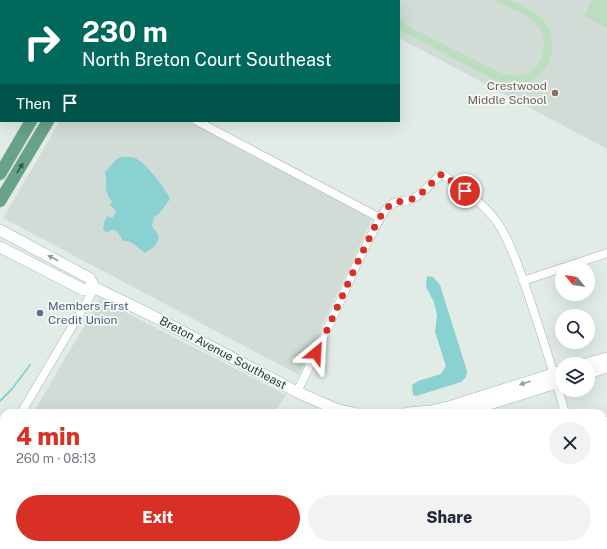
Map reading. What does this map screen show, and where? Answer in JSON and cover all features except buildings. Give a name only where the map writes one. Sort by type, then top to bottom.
[{"type":"main road","points":[[0,174],[30,122]]},
{"type":"main road","points":[[0,201],[47,122]]},
{"type":"main road","name":"Breton Avenue Southeast","points":[[0,230],[89,278],[95,288],[149,314],[297,392],[334,409]]},
{"type":"main road","name":"Breton Avenue Southeast","points":[[0,247],[84,290],[95,288]]},
{"type":"main road","points":[[44,270],[64,273],[74,269]]},
{"type":"main road","points":[[595,361],[607,358]]},
{"type":"main road","points":[[595,371],[607,367]]},
{"type":"main road","points":[[439,409],[555,378]]},
{"type":"main road","points":[[472,409],[555,378]]},
{"type":"street","points":[[199,122],[380,218]]},
{"type":"street","points":[[297,392],[330,326],[361,254],[380,218],[387,208],[393,203],[396,201],[413,199],[442,174],[477,199],[496,221],[516,259],[523,282],[555,366]]},
{"type":"street","points":[[583,261],[607,253]]},
{"type":"street","points":[[523,282],[555,271]]},
{"type":"street","points":[[22,409],[95,288]]},
{"type":"street","points":[[562,397],[564,409]]},
{"type":"shaded area","name":"Crestwood Middle School","points":[[400,0],[607,0],[607,149],[400,39]]},
{"type":"shaded area","points":[[59,122],[203,122],[372,219],[299,375],[3,218]]},
{"type":"shaded area","points":[[100,299],[286,395],[277,409],[35,409]]},
{"type":"green space","points":[[494,0],[513,1],[539,16],[550,31],[552,49],[551,58],[541,73],[530,81],[518,84],[501,83],[400,31],[400,18],[407,26],[500,73],[515,76],[522,75],[528,73],[538,64],[542,58],[544,45],[540,29],[531,19]]},
{"type":"green space","points":[[592,0],[607,0],[607,28],[584,16]]},
{"type":"water","points":[[122,157],[135,158],[145,165],[160,183],[170,199],[159,214],[154,217],[152,226],[159,238],[157,243],[145,253],[132,243],[123,241],[117,231],[113,230],[107,233],[103,229],[107,216],[112,218],[116,213],[110,205],[112,202],[106,190],[105,172],[117,159]]},
{"type":"water","points":[[427,276],[433,277],[440,285],[467,371],[466,377],[461,382],[416,396],[413,395],[412,385],[418,381],[441,374],[446,366],[435,332],[437,315],[434,302],[426,287]]},
{"type":"waterway","points":[[0,401],[12,389],[30,365]]},
{"type":"place","name":"Crestwood Middle School","points":[[555,93]]},
{"type":"place","name":"Members First Credit Union","points":[[40,313]]},
{"type":"route","points":[[316,353],[330,326],[361,254],[387,208],[396,201],[413,199],[442,174],[465,191]]}]
